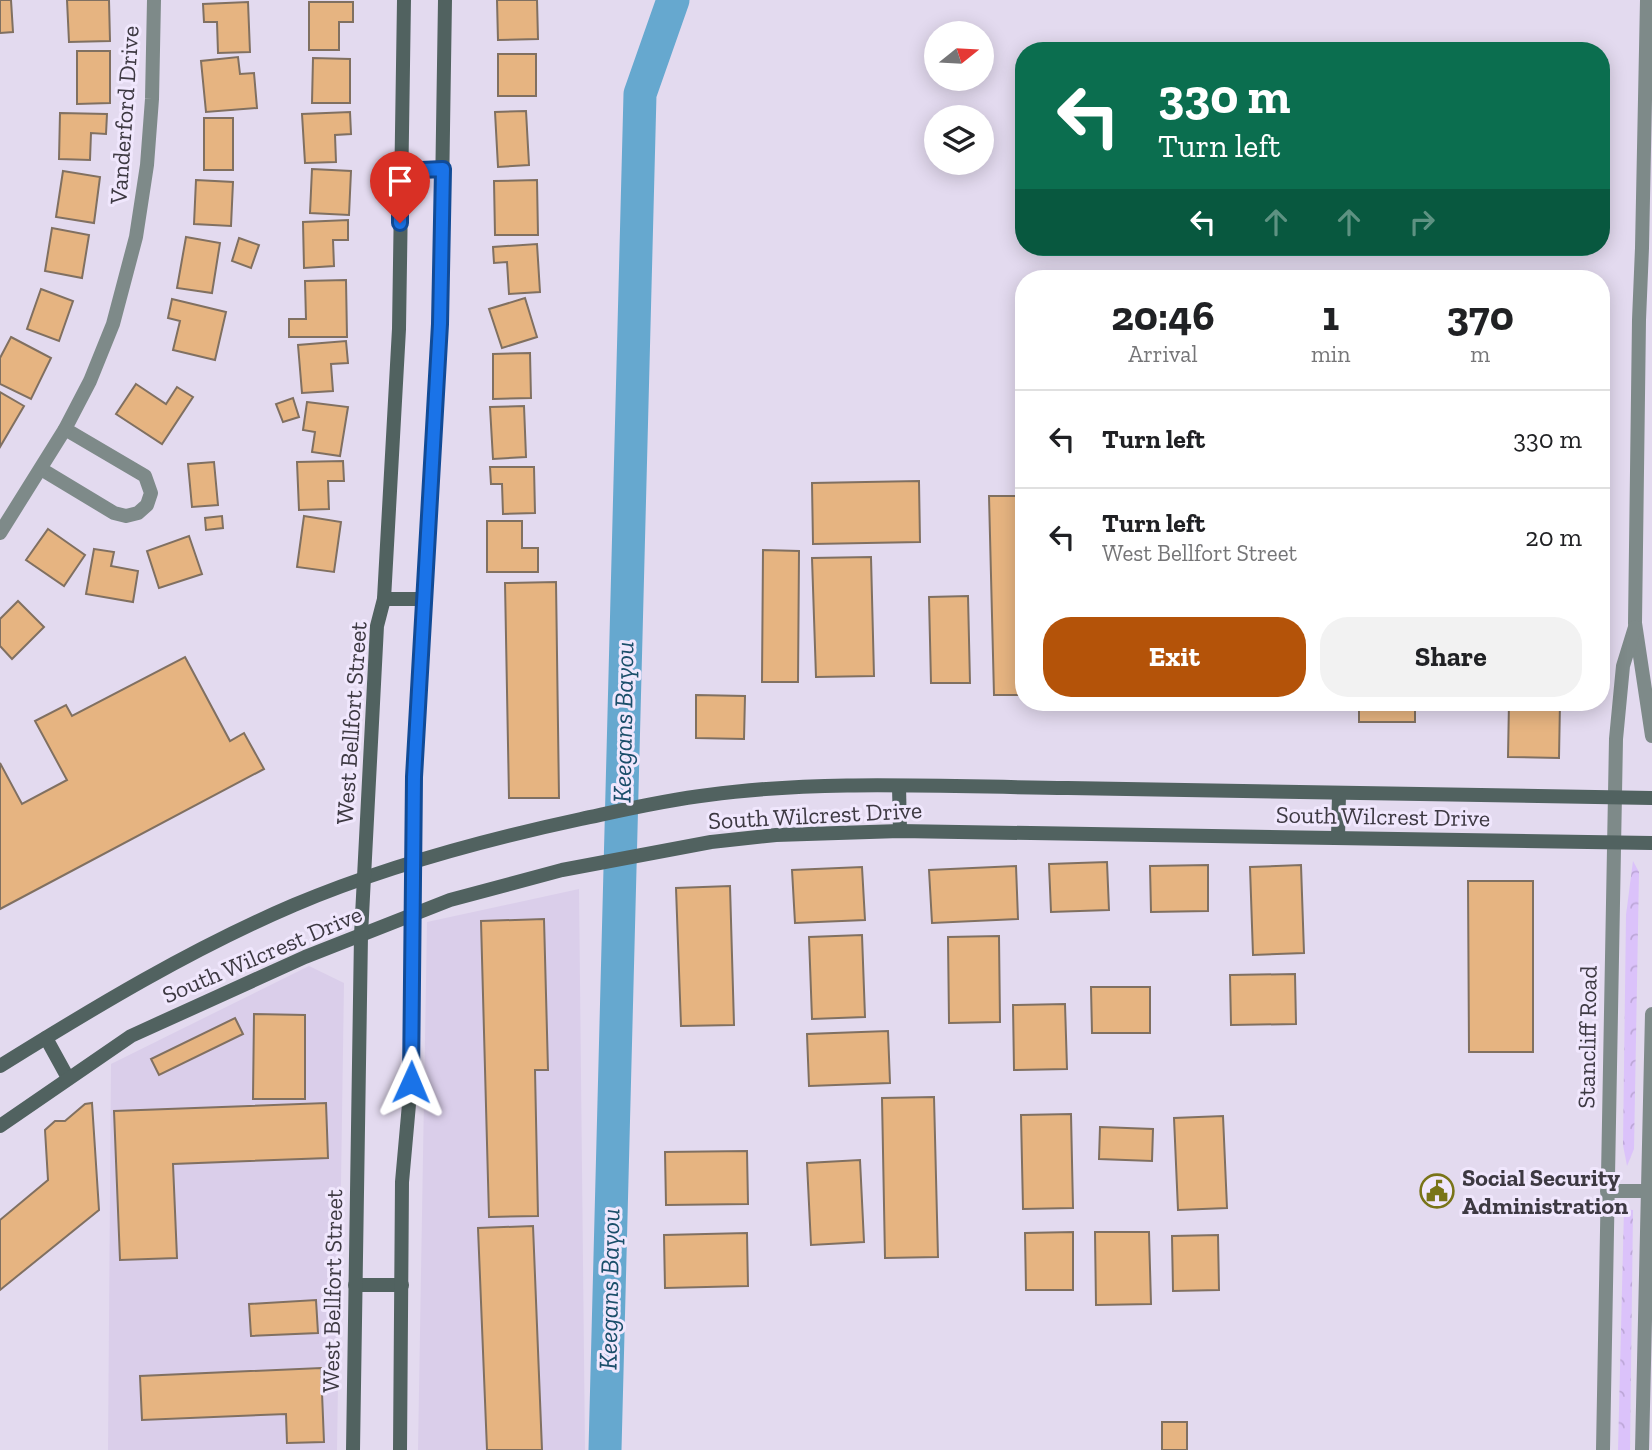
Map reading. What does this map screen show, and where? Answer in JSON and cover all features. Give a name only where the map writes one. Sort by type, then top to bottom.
[{"type":"main road","name":"West Bellfort Street","points":[[353,1450],[361,935],[377,626],[384,599],[399,329],[404,0]]},
{"type":"main road","points":[[400,1450],[402,1182],[411,1082],[414,777],[440,324],[445,0]]},
{"type":"main road","points":[[400,171],[443,169]]},
{"type":"main road","points":[[384,599],[425,599]]},
{"type":"main road","points":[[899,786],[900,831]]},
{"type":"main road","name":"South Wilcrest Drive","points":[[0,1066],[108,1000],[224,938],[293,906],[364,878],[512,834],[711,794],[767,789],[899,786],[1652,798]]},
{"type":"main road","points":[[1338,837],[1339,794]]},
{"type":"main road","name":"South Wilcrest Drive","points":[[0,1126],[131,1037],[305,957],[450,900],[573,868],[711,842],[776,835],[900,831],[1652,842]]},
{"type":"main road","points":[[46,1038],[68,1078]]},
{"type":"main road","points":[[355,1285],[402,1285]]},
{"type":"street","name":"Vanderford Drive","points":[[0,533],[65,429],[90,381],[113,324],[136,237],[148,165],[154,0]]},
{"type":"street","name":"Stancliff Road","points":[[1647,0],[1635,627],[1652,736]]},
{"type":"street","points":[[41,469],[120,515],[138,513],[147,505],[150,493],[145,476],[65,429]]},
{"type":"street","name":"Stancliff Road","points":[[1603,1450],[1617,720],[1623,666],[1635,627]]},
{"type":"street","points":[[1642,1450],[1652,1014]]},
{"type":"street","points":[[1607,1191],[1648,1191]]},
{"type":"shaded area","points":[[579,889],[585,1450],[418,1450],[427,922]]},
{"type":"shaded area","points":[[309,966],[344,983],[337,1450],[108,1450],[111,1064]]},
{"type":"green space","points":[[1633,861],[1639,872],[1634,1149],[1627,1166],[1623,1145],[1626,915]]},
{"type":"green space","points":[[1624,1209],[1633,1210],[1630,1450],[1618,1450]]},
{"type":"building","points":[[0,0],[11,0],[13,32],[0,33]]},
{"type":"building","points":[[67,0],[109,0],[110,41],[69,42]]},
{"type":"building","points":[[497,0],[537,0],[538,39],[498,40]]},
{"type":"building","points":[[248,2],[250,52],[218,53],[217,22],[204,22],[203,4]]},
{"type":"building","points":[[309,2],[353,2],[353,22],[339,22],[339,50],[309,50]]},
{"type":"building","points":[[77,51],[110,51],[110,103],[77,104]]},
{"type":"building","points":[[498,54],[536,54],[536,96],[498,96]]},
{"type":"building","points":[[238,57],[240,74],[254,73],[257,108],[206,112],[201,61]]},
{"type":"building","points":[[313,58],[350,59],[350,103],[312,103]]},
{"type":"building","points":[[526,111],[529,165],[498,167],[495,112]]},
{"type":"building","points":[[350,112],[351,134],[335,135],[336,162],[305,163],[302,114]]},
{"type":"building","points":[[60,113],[107,114],[106,134],[91,133],[90,160],[59,159]]},
{"type":"building","points":[[204,118],[233,118],[233,170],[204,170]]},
{"type":"building","points":[[312,169],[351,171],[349,215],[310,213]]},
{"type":"building","points":[[63,171],[100,177],[94,223],[56,217]]},
{"type":"building","points":[[196,180],[233,182],[231,226],[194,224]]},
{"type":"building","points":[[537,180],[538,235],[495,235],[494,181]]},
{"type":"building","points":[[348,220],[348,240],[333,240],[334,266],[304,268],[303,222]]},
{"type":"building","points":[[52,228],[89,235],[82,278],[45,271]]},
{"type":"building","points":[[186,237],[220,243],[212,293],[177,288]]},
{"type":"building","points":[[239,238],[259,245],[251,268],[232,261]]},
{"type":"building","points":[[537,244],[540,292],[509,294],[507,262],[494,263],[493,247]]},
{"type":"building","points":[[346,280],[347,337],[289,337],[289,319],[306,319],[305,281]]},
{"type":"building","points":[[41,289],[73,301],[59,341],[27,329]]},
{"type":"building","points":[[525,298],[537,337],[502,348],[489,309]]},
{"type":"building","points":[[172,299],[226,312],[215,360],[173,350],[180,321],[168,318]]},
{"type":"building","points":[[11,337],[51,358],[31,399],[0,384],[0,358]]},
{"type":"building","points":[[346,341],[348,363],[331,364],[333,391],[302,393],[298,345]]},
{"type":"building","points":[[530,353],[531,398],[493,399],[493,354]]},
{"type":"building","points":[[136,384],[166,404],[177,387],[193,397],[162,444],[116,414]]},
{"type":"building","points":[[0,392],[24,406],[0,447]]},
{"type":"building","points":[[293,398],[299,417],[283,422],[276,404]]},
{"type":"building","points":[[307,402],[348,407],[340,456],[312,452],[315,432],[303,430]]},
{"type":"building","points":[[524,406],[526,457],[493,459],[490,407]]},
{"type":"building","points":[[343,461],[344,481],[328,481],[329,509],[299,510],[297,462]]},
{"type":"building","points":[[214,462],[218,505],[192,507],[188,464]]},
{"type":"building","points":[[490,467],[534,467],[535,513],[503,514],[502,484],[491,484]]},
{"type":"building","points":[[919,481],[920,542],[813,544],[812,483]]},
{"type":"building","points":[[989,496],[1015,496],[1015,695],[994,695]]},
{"type":"building","points":[[222,516],[223,528],[206,530],[205,518]]},
{"type":"building","points":[[304,516],[341,522],[334,572],[297,567]]},
{"type":"building","points":[[487,521],[522,521],[522,548],[538,548],[538,572],[487,572]]},
{"type":"building","points":[[48,529],[85,555],[64,586],[26,560]]},
{"type":"building","points":[[189,536],[202,574],[159,588],[147,551]]},
{"type":"building","points":[[94,549],[114,552],[111,566],[138,571],[133,602],[86,594]]},
{"type":"building","points":[[763,550],[799,551],[798,682],[762,682]]},
{"type":"building","points":[[871,557],[874,676],[816,677],[812,558]]},
{"type":"building","points":[[556,582],[559,798],[509,798],[505,583]]},
{"type":"building","points":[[968,596],[970,683],[931,683],[929,597]]},
{"type":"building","points":[[18,601],[44,627],[12,659],[0,646],[0,619]]},
{"type":"building","points":[[185,657],[230,741],[244,733],[264,769],[0,909],[0,763],[22,804],[67,780],[35,721],[66,705],[72,716]]},
{"type":"building","points":[[696,695],[745,696],[744,739],[696,738]]},
{"type":"building","points":[[1359,711],[1415,711],[1415,722],[1359,722]]},
{"type":"building","points":[[1509,711],[1560,711],[1559,758],[1508,757]]},
{"type":"building","points":[[1107,862],[1109,910],[1051,912],[1049,864]]},
{"type":"building","points":[[1208,865],[1208,911],[1151,912],[1150,866]]},
{"type":"building","points":[[1301,865],[1304,953],[1253,955],[1250,867]]},
{"type":"building","points":[[1016,866],[1018,919],[932,923],[929,870]]},
{"type":"building","points":[[862,867],[865,920],[795,923],[792,870]]},
{"type":"building","points":[[1468,881],[1533,881],[1533,1052],[1469,1052]]},
{"type":"building","points":[[730,886],[734,1025],[681,1026],[676,888]]},
{"type":"building","points":[[544,919],[548,1070],[535,1070],[538,1216],[489,1217],[481,921]]},
{"type":"building","points":[[862,935],[865,1017],[812,1019],[809,937]]},
{"type":"building","points":[[999,936],[1000,1022],[949,1023],[948,937]]},
{"type":"building","points":[[1295,974],[1296,1024],[1231,1025],[1230,975]]},
{"type":"building","points":[[1091,987],[1150,987],[1150,1033],[1092,1033]]},
{"type":"building","points":[[1065,1004],[1067,1069],[1014,1070],[1013,1005]]},
{"type":"building","points":[[254,1014],[305,1015],[305,1099],[253,1099]]},
{"type":"building","points":[[235,1018],[243,1034],[159,1075],[151,1059]]},
{"type":"building","points":[[888,1031],[890,1083],[809,1086],[807,1034]]},
{"type":"building","points":[[934,1097],[938,1257],[885,1258],[882,1098]]},
{"type":"building","points":[[92,1103],[99,1210],[0,1290],[0,1220],[48,1180],[45,1130],[55,1121],[65,1121],[85,1104]]},
{"type":"building","points":[[326,1103],[328,1158],[173,1164],[177,1258],[120,1260],[114,1111]]},
{"type":"building","points":[[1071,1114],[1073,1208],[1023,1209],[1021,1115]]},
{"type":"building","points":[[1223,1116],[1227,1208],[1178,1210],[1174,1118]]},
{"type":"building","points":[[1100,1127],[1153,1129],[1152,1161],[1099,1159]]},
{"type":"building","points":[[747,1151],[748,1204],[666,1205],[665,1152]]},
{"type":"building","points":[[860,1160],[864,1242],[811,1245],[807,1163]]},
{"type":"building","points":[[533,1226],[542,1450],[487,1450],[478,1228]]},
{"type":"building","points":[[1073,1232],[1073,1290],[1026,1290],[1025,1233]]},
{"type":"building","points":[[1095,1232],[1149,1232],[1151,1304],[1096,1305]]},
{"type":"building","points":[[747,1233],[748,1286],[665,1288],[664,1235]]},
{"type":"building","points":[[1218,1235],[1219,1290],[1173,1291],[1172,1236]]},
{"type":"building","points":[[316,1300],[318,1333],[251,1336],[249,1304]]},
{"type":"building","points":[[321,1368],[324,1442],[287,1443],[286,1414],[142,1420],[140,1376]]},
{"type":"building","points":[[1162,1422],[1187,1422],[1187,1450],[1162,1450]]},
{"type":"waterway","name":"Keegans Bayou","points":[[605,1450],[640,94],[673,0]]},
{"type":"place","name":"Social Security Administration","points":[[1437,1191]]},
{"type":"route","points":[[400,223],[400,171],[443,169],[434,462],[414,777],[411,1082]]}]
